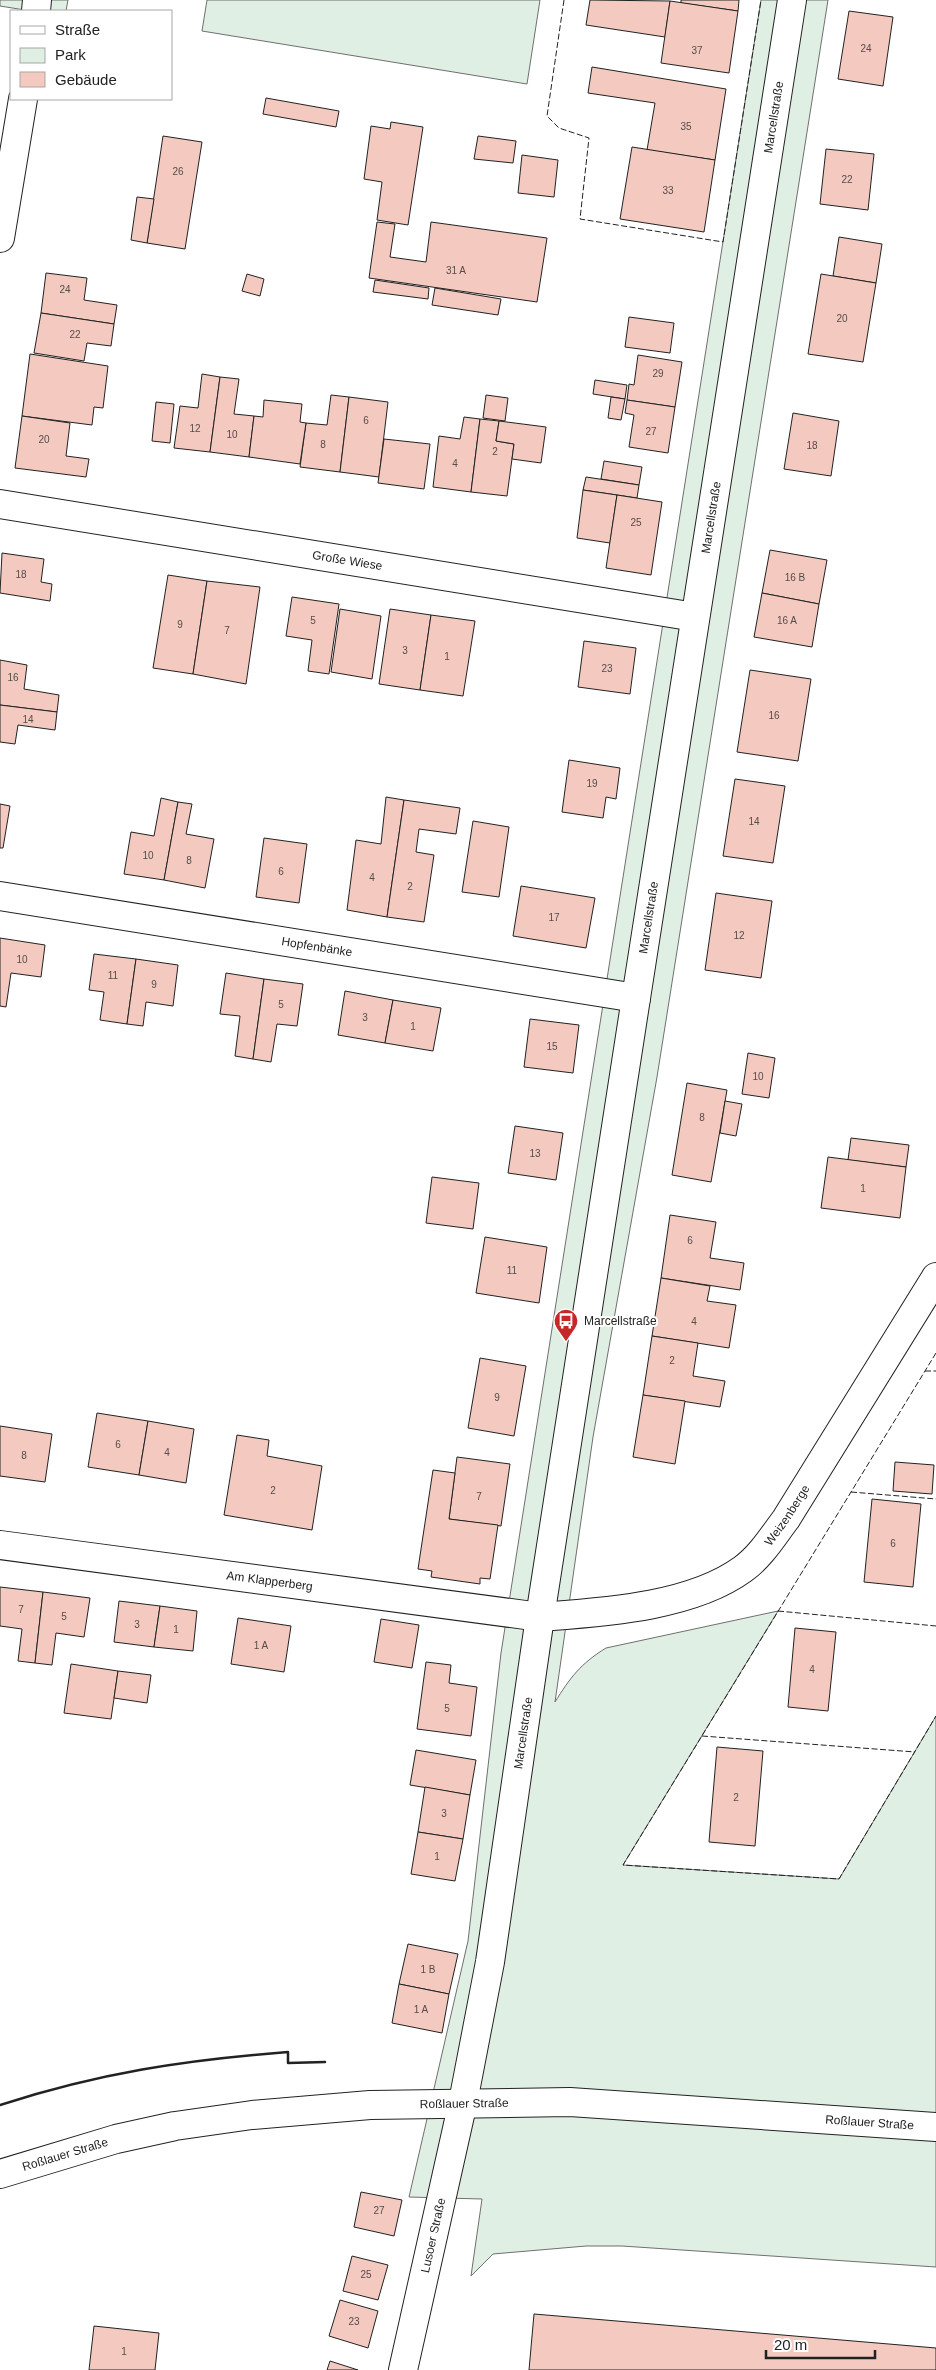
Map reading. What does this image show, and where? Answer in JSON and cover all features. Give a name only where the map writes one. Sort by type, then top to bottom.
[{"type":"street","name":"Marcellstraße","points":[[463,2102],[490,1962],[540,1616],[792,0]]},
{"type":"street","points":[[0,238],[23,100]]},
{"type":"street","name":"Große Wiese","points":[[0,504],[695,617]]},
{"type":"street","name":"Hopfenbänke","points":[[0,896],[636,998]]},
{"type":"street","name":"Weizenberge","points":[[540,1616],[599,1612],[667,1600],[713,1586],[744,1568],[764,1548],[786,1519],[936,1277]]},
{"type":"street","name":"Am Klapperberg","points":[[0,1545],[540,1616]]},
{"type":"street","name":"Roßlauer Straße","points":[[0,2174],[116,2139],[210,2120],[330,2108],[463,2102],[570,2102],[936,2127]]},
{"type":"street","name":"Lusoer Straße","points":[[404,2370],[463,2102]]},
{"type":"green space","points":[[0,0],[68,0],[66,10],[25,10],[0,6]]},
{"type":"green space","points":[[207,0],[540,0],[527,84],[202,31]]},
{"type":"green space","points":[[761,0],[828,0],[657,1077],[593,1437],[555,1702],[576,1672],[606,1648],[778,1611],[623,1865],[839,1879],[936,1716],[936,2267],[622,2246],[586,2246],[493,2254],[471,2276],[482,2199],[409,2197],[468,1941],[501,1653]]},
{"type":"building","points":[[590,0],[670,1],[665,37],[586,25]]},
{"type":"building","points":[[681,0],[739,0],[738,11],[681,3]]},
{"type":"building","points":[[670,1],[738,11],[729,73],[661,63]]},
{"type":"building","points":[[849,11],[893,17],[883,86],[838,79]]},
{"type":"building","points":[[592,67],[726,89],[715,160],[647,150],[655,103],[588,93]]},
{"type":"building","points":[[266,98],[339,111],[336,127],[263,114]]},
{"type":"building","points":[[391,122],[423,127],[408,225],[377,220],[382,182],[364,179],[371,126],[390,129]]},
{"type":"building","points":[[163,136],[202,142],[185,249],[147,243]]},
{"type":"building","points":[[478,136],[516,141],[513,163],[474,159]]},
{"type":"building","points":[[632,147],[715,160],[704,232],[620,219]]},
{"type":"building","points":[[826,149],[874,154],[868,210],[820,204]]},
{"type":"building","points":[[522,155],[558,160],[554,197],[518,193]]},
{"type":"building","points":[[137,197],[154,199],[147,243],[131,240]]},
{"type":"building","points":[[377,222],[395,224],[390,257],[426,262],[431,222],[547,238],[537,302],[369,278]]},
{"type":"building","points":[[839,237],[882,244],[876,283],[833,276]]},
{"type":"building","points":[[46,273],[87,278],[84,300],[117,305],[114,324],[41,313]]},
{"type":"building","points":[[247,274],[264,279],[260,296],[242,291]]},
{"type":"building","points":[[821,274],[876,283],[863,362],[808,354]]},
{"type":"building","points":[[375,280],[429,288],[428,299],[373,292]]},
{"type":"building","points":[[435,288],[501,299],[498,315],[432,305]]},
{"type":"building","points":[[41,313],[114,324],[111,346],[87,343],[84,361],[34,353]]},
{"type":"building","points":[[629,317],[674,323],[670,353],[625,347]]},
{"type":"building","points":[[30,354],[108,366],[103,408],[94,407],[92,425],[22,416]]},
{"type":"building","points":[[638,355],[682,362],[675,407],[627,400],[629,384],[634,385]]},
{"type":"building","points":[[202,374],[220,377],[210,452],[174,448],[180,406],[198,408]]},
{"type":"building","points":[[220,377],[239,379],[234,414],[254,416],[249,457],[210,452]]},
{"type":"building","points":[[595,380],[627,385],[625,399],[593,394]]},
{"type":"building","points":[[331,395],[349,397],[340,472],[300,467],[306,423],[327,425]]},
{"type":"building","points":[[486,395],[508,398],[505,421],[483,418]]},
{"type":"building","points":[[349,397],[388,402],[379,477],[340,472]]},
{"type":"building","points":[[611,397],[625,399],[621,420],[608,418]]},
{"type":"building","points":[[264,400],[302,404],[300,422],[306,423],[300,464],[249,457],[254,416],[263,417]]},
{"type":"building","points":[[627,400],[675,407],[668,453],[629,447],[634,415],[625,413]]},
{"type":"building","points":[[156,402],[174,404],[170,443],[152,441]]},
{"type":"building","points":[[793,413],[839,421],[831,476],[784,469]]},
{"type":"building","points":[[22,416],[70,423],[66,456],[89,459],[86,477],[15,468]]},
{"type":"building","points":[[464,417],[480,419],[471,492],[433,487],[439,436],[460,439]]},
{"type":"building","points":[[480,419],[499,421],[496,441],[514,444],[507,496],[471,492]]},
{"type":"building","points":[[499,421],[546,427],[541,463],[512,459],[514,444],[496,441]]},
{"type":"building","points":[[384,439],[430,444],[424,489],[378,483]]},
{"type":"building","points":[[604,461],[642,467],[639,485],[601,479]]},
{"type":"building","points":[[586,477],[639,485],[637,498],[583,490]]},
{"type":"building","points":[[583,490],[617,495],[610,543],[577,538]]},
{"type":"building","points":[[617,495],[662,502],[651,575],[606,568]]},
{"type":"building","points":[[770,550],[827,560],[819,604],[762,593]]},
{"type":"building","points":[[2,553],[44,559],[41,582],[52,584],[50,601],[0,593]]},
{"type":"building","points":[[168,575],[207,581],[193,674],[153,668]]},
{"type":"building","points":[[207,581],[260,587],[246,684],[193,674]]},
{"type":"building","points":[[762,593],[819,604],[812,647],[754,637]]},
{"type":"building","points":[[292,597],[339,604],[329,674],[308,671],[312,640],[286,636]]},
{"type":"building","points":[[340,609],[381,616],[372,679],[331,672]]},
{"type":"building","points":[[390,609],[431,615],[420,690],[379,684]]},
{"type":"building","points":[[431,615],[475,621],[463,696],[420,690]]},
{"type":"building","points":[[584,641],[636,648],[630,694],[578,687]]},
{"type":"building","points":[[0,660],[27,665],[24,689],[59,695],[57,712],[0,705]]},
{"type":"building","points":[[750,670],[811,679],[798,761],[737,752]]},
{"type":"building","points":[[0,705],[57,712],[55,730],[18,725],[15,744],[0,742]]},
{"type":"building","points":[[569,760],[620,768],[616,799],[606,797],[603,818],[562,812]]},
{"type":"building","points":[[735,779],[785,786],[773,863],[723,856]]},
{"type":"building","points":[[386,797],[404,800],[387,917],[347,910],[356,840],[381,844]]},
{"type":"building","points":[[161,798],[178,802],[164,880],[124,874],[131,832],[154,836]]},
{"type":"building","points":[[404,800],[460,808],[456,834],[419,829],[416,852],[434,855],[424,922],[387,917]]},
{"type":"building","points":[[178,802],[192,804],[186,834],[214,839],[205,888],[164,880]]},
{"type":"building","points":[[0,804],[10,806],[3,848],[0,848]]},
{"type":"building","points":[[473,821],[509,827],[499,897],[462,892]]},
{"type":"building","points":[[264,838],[307,844],[299,903],[256,897]]},
{"type":"building","points":[[521,886],[595,898],[586,948],[513,936]]},
{"type":"building","points":[[716,893],[772,901],[761,978],[705,970]]},
{"type":"building","points":[[0,938],[45,945],[41,977],[11,973],[6,1007],[0,1006]]},
{"type":"building","points":[[94,954],[136,959],[127,1024],[100,1020],[104,992],[89,990]]},
{"type":"building","points":[[136,959],[178,965],[173,1006],[146,1002],[143,1026],[127,1024]]},
{"type":"building","points":[[226,973],[264,979],[253,1059],[235,1056],[240,1016],[220,1014]]},
{"type":"building","points":[[264,979],[303,984],[297,1026],[277,1024],[271,1062],[253,1059]]},
{"type":"building","points":[[345,991],[393,1000],[385,1043],[338,1035]]},
{"type":"building","points":[[393,1000],[441,1008],[433,1051],[385,1043]]},
{"type":"building","points":[[530,1019],[579,1025],[573,1073],[524,1067]]},
{"type":"building","points":[[748,1053],[775,1058],[769,1098],[742,1094]]},
{"type":"building","points":[[687,1083],[727,1090],[711,1182],[672,1175]]},
{"type":"building","points":[[725,1101],[742,1104],[736,1136],[720,1133]]},
{"type":"building","points":[[515,1126],[563,1133],[556,1180],[508,1173]]},
{"type":"building","points":[[851,1138],[909,1145],[906,1167],[848,1160]]},
{"type":"building","points":[[828,1157],[906,1167],[900,1218],[821,1208]]},
{"type":"building","points":[[432,1177],[479,1183],[473,1229],[426,1223]]},
{"type":"building","points":[[670,1215],[716,1222],[710,1258],[744,1263],[740,1290],[661,1278]]},
{"type":"building","points":[[485,1237],[547,1247],[539,1303],[476,1293]]},
{"type":"building","points":[[661,1278],[710,1286],[707,1301],[736,1305],[729,1348],[652,1336]]},
{"type":"building","points":[[652,1336],[698,1343],[693,1376],[725,1381],[720,1407],[643,1395]]},
{"type":"building","points":[[480,1358],[526,1366],[514,1436],[468,1428]]},
{"type":"building","points":[[643,1395],[685,1401],[675,1464],[633,1457]]},
{"type":"building","points":[[97,1413],[148,1421],[139,1475],[88,1467]]},
{"type":"building","points":[[148,1421],[194,1429],[186,1483],[139,1475]]},
{"type":"building","points":[[0,1426],[52,1434],[45,1482],[0,1476]]},
{"type":"building","points":[[237,1435],[269,1440],[267,1456],[322,1466],[312,1530],[224,1515]]},
{"type":"building","points":[[457,1457],[510,1464],[501,1526],[449,1519]]},
{"type":"building","points":[[895,1462],[934,1465],[932,1494],[893,1491]]},
{"type":"building","points":[[433,1470],[455,1473],[449,1519],[498,1525],[490,1579],[480,1578],[480,1584],[431,1577],[432,1571],[418,1569]]},
{"type":"building","points":[[872,1499],[921,1504],[913,1587],[864,1582]]},
{"type":"building","points":[[0,1587],[43,1592],[35,1663],[18,1661],[22,1629],[0,1626]]},
{"type":"building","points":[[43,1592],[90,1598],[84,1637],[56,1633],[52,1665],[35,1663]]},
{"type":"building","points":[[119,1601],[160,1606],[154,1647],[114,1642]]},
{"type":"building","points":[[160,1606],[197,1611],[193,1651],[154,1647]]},
{"type":"building","points":[[238,1618],[291,1626],[284,1672],[231,1664]]},
{"type":"building","points":[[381,1619],[419,1625],[412,1668],[374,1662]]},
{"type":"building","points":[[795,1628],[836,1632],[828,1711],[788,1707]]},
{"type":"building","points":[[426,1662],[451,1665],[449,1683],[477,1687],[471,1736],[417,1729]]},
{"type":"building","points":[[71,1664],[118,1671],[111,1719],[64,1713]]},
{"type":"building","points":[[118,1671],[151,1675],[147,1703],[114,1698]]},
{"type":"building","points":[[717,1747],[763,1751],[755,1846],[709,1842]]},
{"type":"building","points":[[416,1750],[476,1760],[470,1795],[410,1785]]},
{"type":"building","points":[[425,1787],[470,1795],[463,1839],[418,1832]]},
{"type":"building","points":[[418,1832],[463,1839],[455,1881],[411,1874]]},
{"type":"building","points":[[408,1944],[458,1954],[449,1994],[399,1984]]},
{"type":"building","points":[[399,1984],[449,1994],[442,2033],[392,2023]]},
{"type":"building","points":[[361,2192],[402,2200],[394,2236],[354,2227]]},
{"type":"building","points":[[352,2256],[388,2265],[378,2300],[343,2291]]},
{"type":"building","points":[[340,2300],[378,2311],[368,2348],[329,2336]]},
{"type":"building","points":[[534,2314],[936,2348],[936,2370],[529,2370]]},
{"type":"building","points":[[94,2326],[159,2333],[155,2370],[89,2370]]},
{"type":"building","points":[[330,2361],[358,2370],[327,2370]]},
{"type":"fence","points":[[564,0],[547,116],[559,128],[589,138],[580,219],[723,242],[761,0]]},
{"type":"fence","points":[[936,1353],[623,1865],[839,1879],[936,1716]]},
{"type":"fence","points":[[925,1371],[936,1371]]},
{"type":"fence","points":[[851,1492],[936,1499]]},
{"type":"fence","points":[[778,1611],[936,1626]]},
{"type":"fence","points":[[702,1736],[915,1752]]},
{"type":"wall","points":[[0,2105],[107,2076],[213,2059],[288,2052],[288,2063],[325,2062]]},
{"type":"place","name":"Marcellstraße","points":[[566,1342]]}]
